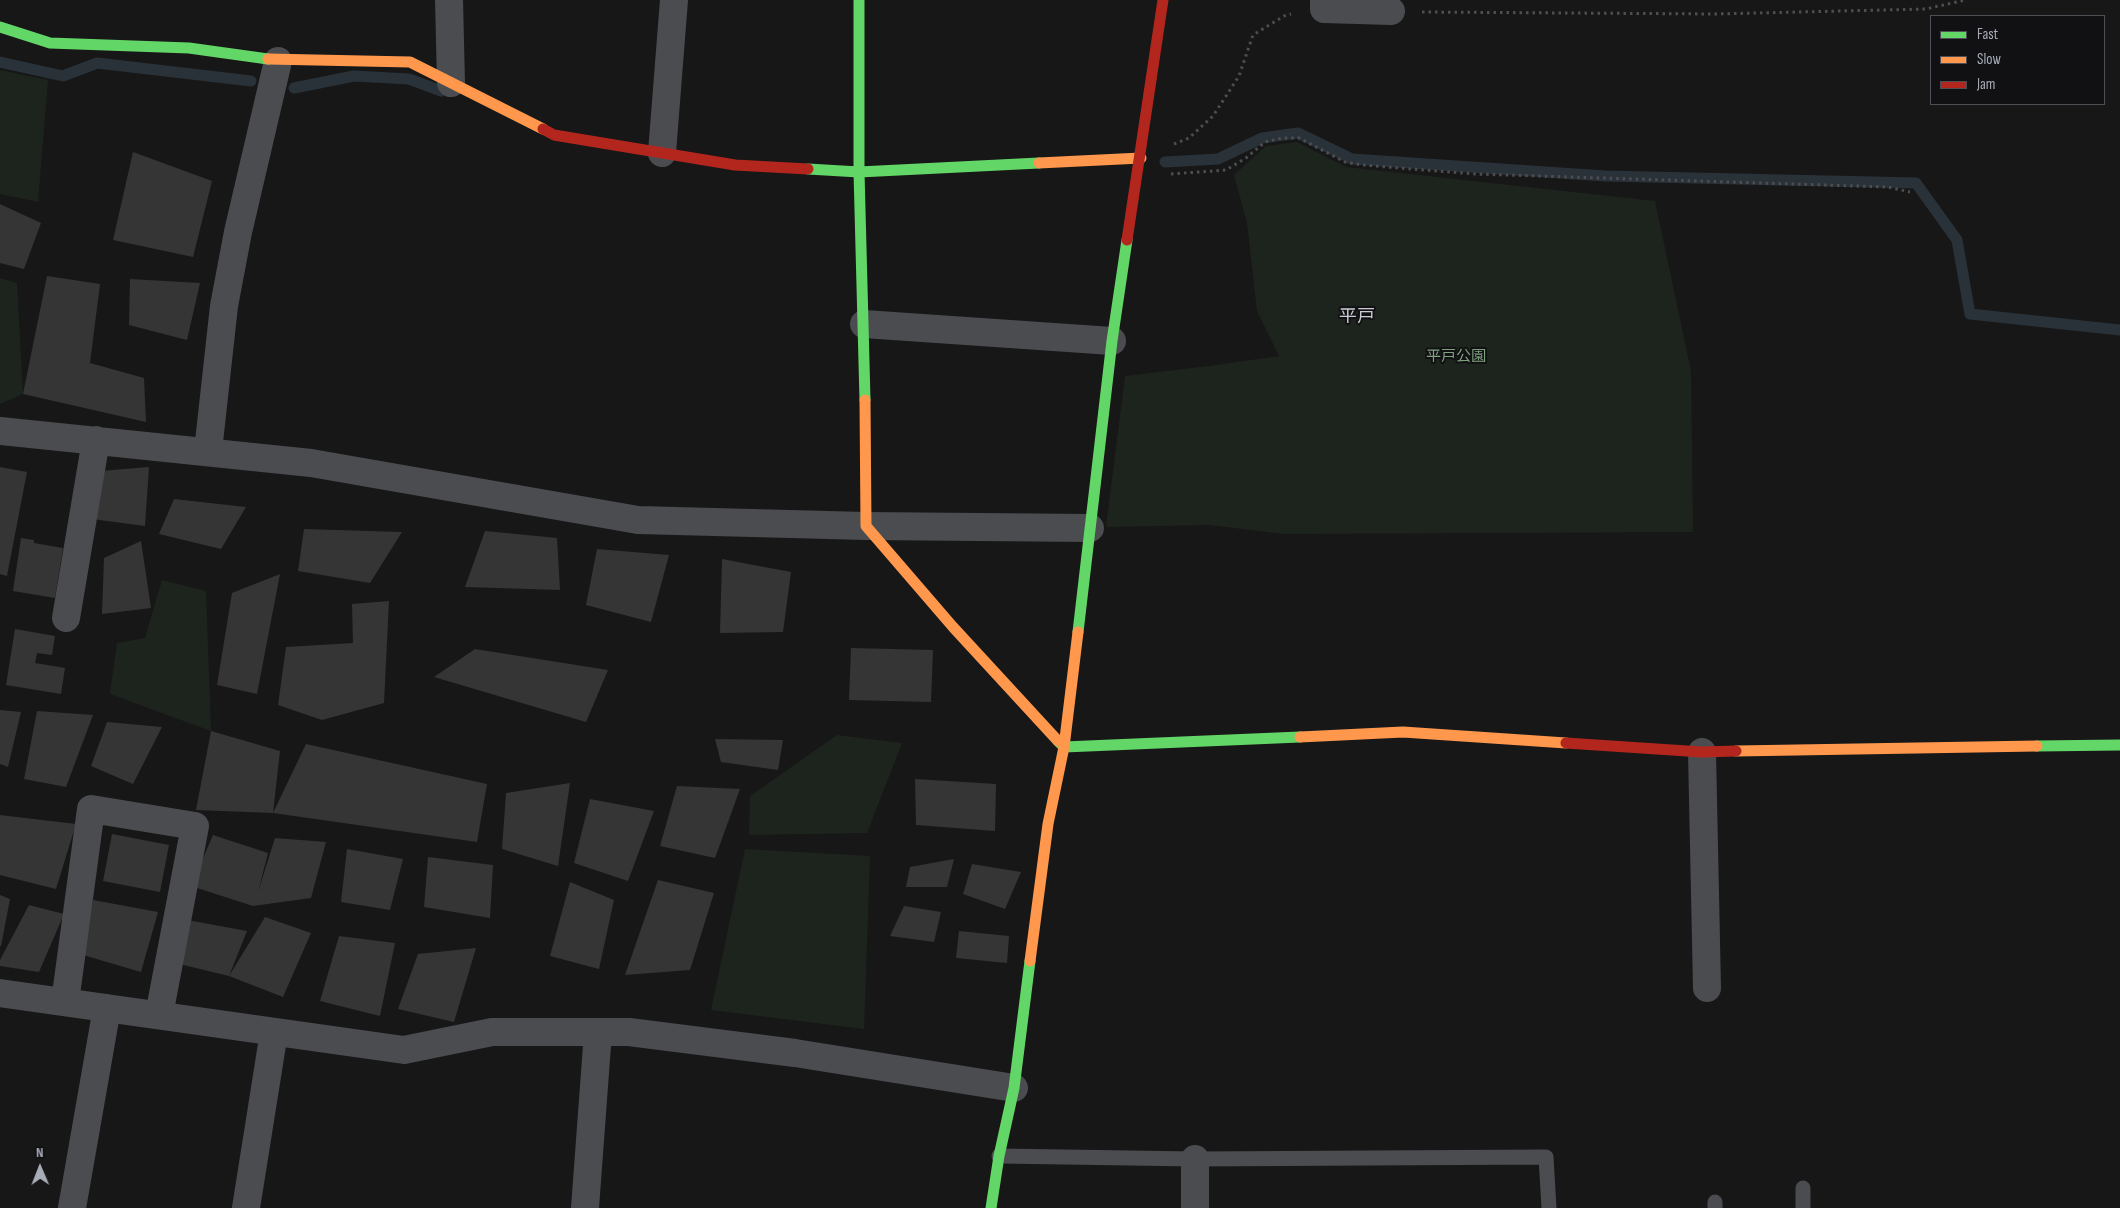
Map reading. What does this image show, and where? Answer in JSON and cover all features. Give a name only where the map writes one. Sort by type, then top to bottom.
[{"type":"street","points":[[449,0],[451,83]]},
{"type":"street","points":[[662,153],[674,0]]},
{"type":"street","points":[[859,0],[859,172],[864,324],[866,526],[953,627],[1064,747],[1403,732],[1702,752],[2120,745]]},
{"type":"street","points":[[991,1208],[999,1156],[1014,1088],[1048,824],[1064,747],[1112,341],[1141,158],[1163,0]]},
{"type":"street","points":[[1324,5],[1392,11]]},
{"type":"street","points":[[0,27],[50,43],[189,48],[278,61],[410,62],[554,135],[735,164],[859,172],[1141,158]]},
{"type":"street","points":[[208,451],[224,306],[238,232],[278,61]]},
{"type":"street","points":[[864,324],[1112,341]]},
{"type":"street","points":[[0,431],[311,463],[638,520],[866,526],[1090,528]]},
{"type":"street","points":[[66,618],[96,440]]},
{"type":"street","points":[[1702,752],[1707,988]]},
{"type":"street","points":[[65,1002],[91,809],[195,826],[159,1015]]},
{"type":"street","points":[[0,993],[404,1050],[492,1032],[629,1032],[795,1053],[1014,1088]]},
{"type":"street","points":[[72,1208],[107,1008]]},
{"type":"street","points":[[246,1208],[274,1032]]},
{"type":"street","points":[[585,1208],[598,1032]]},
{"type":"street","points":[[1195,1208],[1196,1159]]},
{"type":"lane","points":[[999,1156],[1196,1159],[1546,1157],[1549,1208]]},
{"type":"lane","points":[[1803,1188],[1803,1208]]},
{"type":"path","points":[[1392,11],[1715,14],[1926,9],[1965,0]]},
{"type":"path","points":[[1141,158],[1188,138],[1213,116],[1239,76],[1253,34],[1284,16],[1324,5]]},
{"type":"path","points":[[1138,176],[1226,170],[1246,158],[1265,142],[1282,138],[1299,138],[1344,162],[1362,165],[1475,174],[1888,186],[1910,192]]},
{"type":"green space","points":[[0,70],[48,80],[38,202],[0,194]]},
{"type":"green space","name":"平戸公園","points":[[1297,142],[1346,167],[1655,201],[1691,371],[1693,532],[1284,534],[1209,525],[1106,527],[1125,376],[1279,356],[1257,311],[1247,223],[1234,175],[1266,146]]},
{"type":"green space","points":[[0,278],[17,283],[23,394],[0,404]]},
{"type":"green space","points":[[162,580],[206,591],[211,731],[110,694],[117,643],[145,638]]},
{"type":"green space","points":[[837,735],[902,743],[867,833],[749,835],[750,796]]},
{"type":"green space","points":[[745,849],[870,856],[864,1029],[711,1010]]},
{"type":"building","points":[[133,152],[212,181],[193,257],[113,240]]},
{"type":"building","points":[[0,204],[41,223],[24,269],[0,263]]},
{"type":"building","points":[[47,276],[100,284],[90,363],[144,378],[146,422],[23,394]]},
{"type":"building","points":[[130,279],[200,283],[187,340],[129,325]]},
{"type":"building","points":[[0,467],[27,472],[7,576],[0,574]]},
{"type":"building","points":[[149,467],[145,526],[92,519],[100,471]]},
{"type":"building","points":[[174,499],[246,507],[221,549],[159,534]]},
{"type":"building","points":[[304,529],[402,532],[370,583],[298,571]]},
{"type":"building","points":[[485,531],[557,538],[560,590],[465,587]]},
{"type":"building","points":[[21,538],[34,540],[34,543],[63,548],[55,598],[13,591]]},
{"type":"building","points":[[141,541],[151,608],[102,614],[104,558]]},
{"type":"building","points":[[597,549],[669,555],[651,622],[586,605]]},
{"type":"building","points":[[722,559],[791,572],[783,632],[720,633]]},
{"type":"building","points":[[280,574],[257,694],[217,685],[232,593]]},
{"type":"building","points":[[389,601],[384,703],[322,720],[278,705],[286,647],[353,643],[352,604]]},
{"type":"building","points":[[15,629],[55,636],[52,655],[37,653],[35,663],[65,668],[61,694],[6,685]]},
{"type":"building","points":[[851,648],[933,650],[931,702],[849,700]]},
{"type":"building","points":[[475,649],[608,670],[586,722],[434,677]]},
{"type":"building","points":[[0,710],[21,712],[8,767],[0,764]]},
{"type":"building","points":[[37,711],[93,715],[66,787],[24,779]]},
{"type":"building","points":[[107,722],[162,727],[133,784],[91,766]]},
{"type":"building","points":[[211,731],[280,751],[273,813],[196,810]]},
{"type":"building","points":[[715,739],[783,740],[778,770],[721,762]]},
{"type":"building","points":[[306,744],[487,784],[477,842],[273,813]]},
{"type":"building","points":[[915,779],[996,784],[995,831],[916,825]]},
{"type":"building","points":[[570,783],[558,866],[502,849],[506,793]]},
{"type":"building","points":[[677,786],[740,789],[715,858],[660,846]]},
{"type":"building","points":[[590,799],[654,811],[628,881],[574,863]]},
{"type":"building","points":[[0,815],[76,824],[56,889],[0,875]]},
{"type":"building","points":[[112,834],[169,845],[160,892],[103,881]]},
{"type":"building","points":[[213,835],[268,853],[258,892],[275,838],[326,842],[311,898],[253,906],[191,886]]},
{"type":"building","points":[[347,849],[403,859],[390,910],[341,902]]},
{"type":"building","points":[[428,857],[493,865],[490,918],[424,907]]},
{"type":"building","points":[[954,859],[947,887],[906,887],[910,867]]},
{"type":"building","points":[[972,864],[1021,872],[1005,909],[963,894]]},
{"type":"building","points":[[658,880],[714,893],[690,970],[625,975]]},
{"type":"building","points":[[570,882],[614,900],[599,969],[550,956]]},
{"type":"building","points":[[0,895],[10,899],[1,946],[0,946]]},
{"type":"building","points":[[93,900],[158,912],[141,972],[83,955]]},
{"type":"building","points":[[29,905],[64,914],[39,972],[0,966],[0,960]]},
{"type":"building","points":[[904,906],[941,912],[934,942],[890,936]]},
{"type":"building","points":[[265,917],[311,933],[283,997],[229,976]]},
{"type":"building","points":[[182,919],[247,931],[229,976],[171,962]]},
{"type":"building","points":[[959,931],[1009,936],[1007,963],[956,958]]},
{"type":"building","points":[[339,936],[395,943],[380,1016],[320,1001]]},
{"type":"building","points":[[476,948],[454,1022],[398,1009],[418,954]]},
{"type":"waterway","points":[[0,62],[63,76],[97,63],[251,81]]},
{"type":"waterway","points":[[294,88],[354,76],[409,79],[441,91]]},
{"type":"waterway","points":[[1165,162],[1218,159],[1262,138],[1298,133],[1352,159],[1605,176],[1916,183],[1957,240],[1970,314],[2120,330]]},
{"type":"traffic: fast","points":[[859,0],[859,172],[865,400]]},
{"type":"traffic: fast","points":[[0,27],[50,43],[189,48],[268,59]]},
{"type":"traffic: fast","points":[[808,169],[859,172],[1039,163]]},
{"type":"traffic: fast","points":[[1078,632],[1112,341],[1127,240]]},
{"type":"traffic: fast","points":[[1058,741],[1064,747],[1300,737]]},
{"type":"traffic: fast","points":[[2037,746],[2120,745]]},
{"type":"traffic: fast","points":[[991,1208],[999,1156],[1014,1088],[1030,961]]},
{"type":"traffic: slow","points":[[268,59],[410,62],[543,129]]},
{"type":"traffic: slow","points":[[1039,163],[1141,158]]},
{"type":"traffic: slow","points":[[865,400],[866,526],[953,627],[1058,741]]},
{"type":"traffic: slow","points":[[1030,961],[1048,824],[1064,747],[1078,632]]},
{"type":"traffic: slow","points":[[1300,737],[1403,732],[1566,743]]},
{"type":"traffic: slow","points":[[1736,751],[2037,746]]},
{"type":"traffic: jam","points":[[1127,240],[1163,0]]},
{"type":"traffic: jam","points":[[543,129],[554,135],[735,165],[808,169]]},
{"type":"traffic: jam","points":[[1566,743],[1702,752],[1736,751]]},
{"type":"district","name":"平戸","points":[[1357,317]]}]
